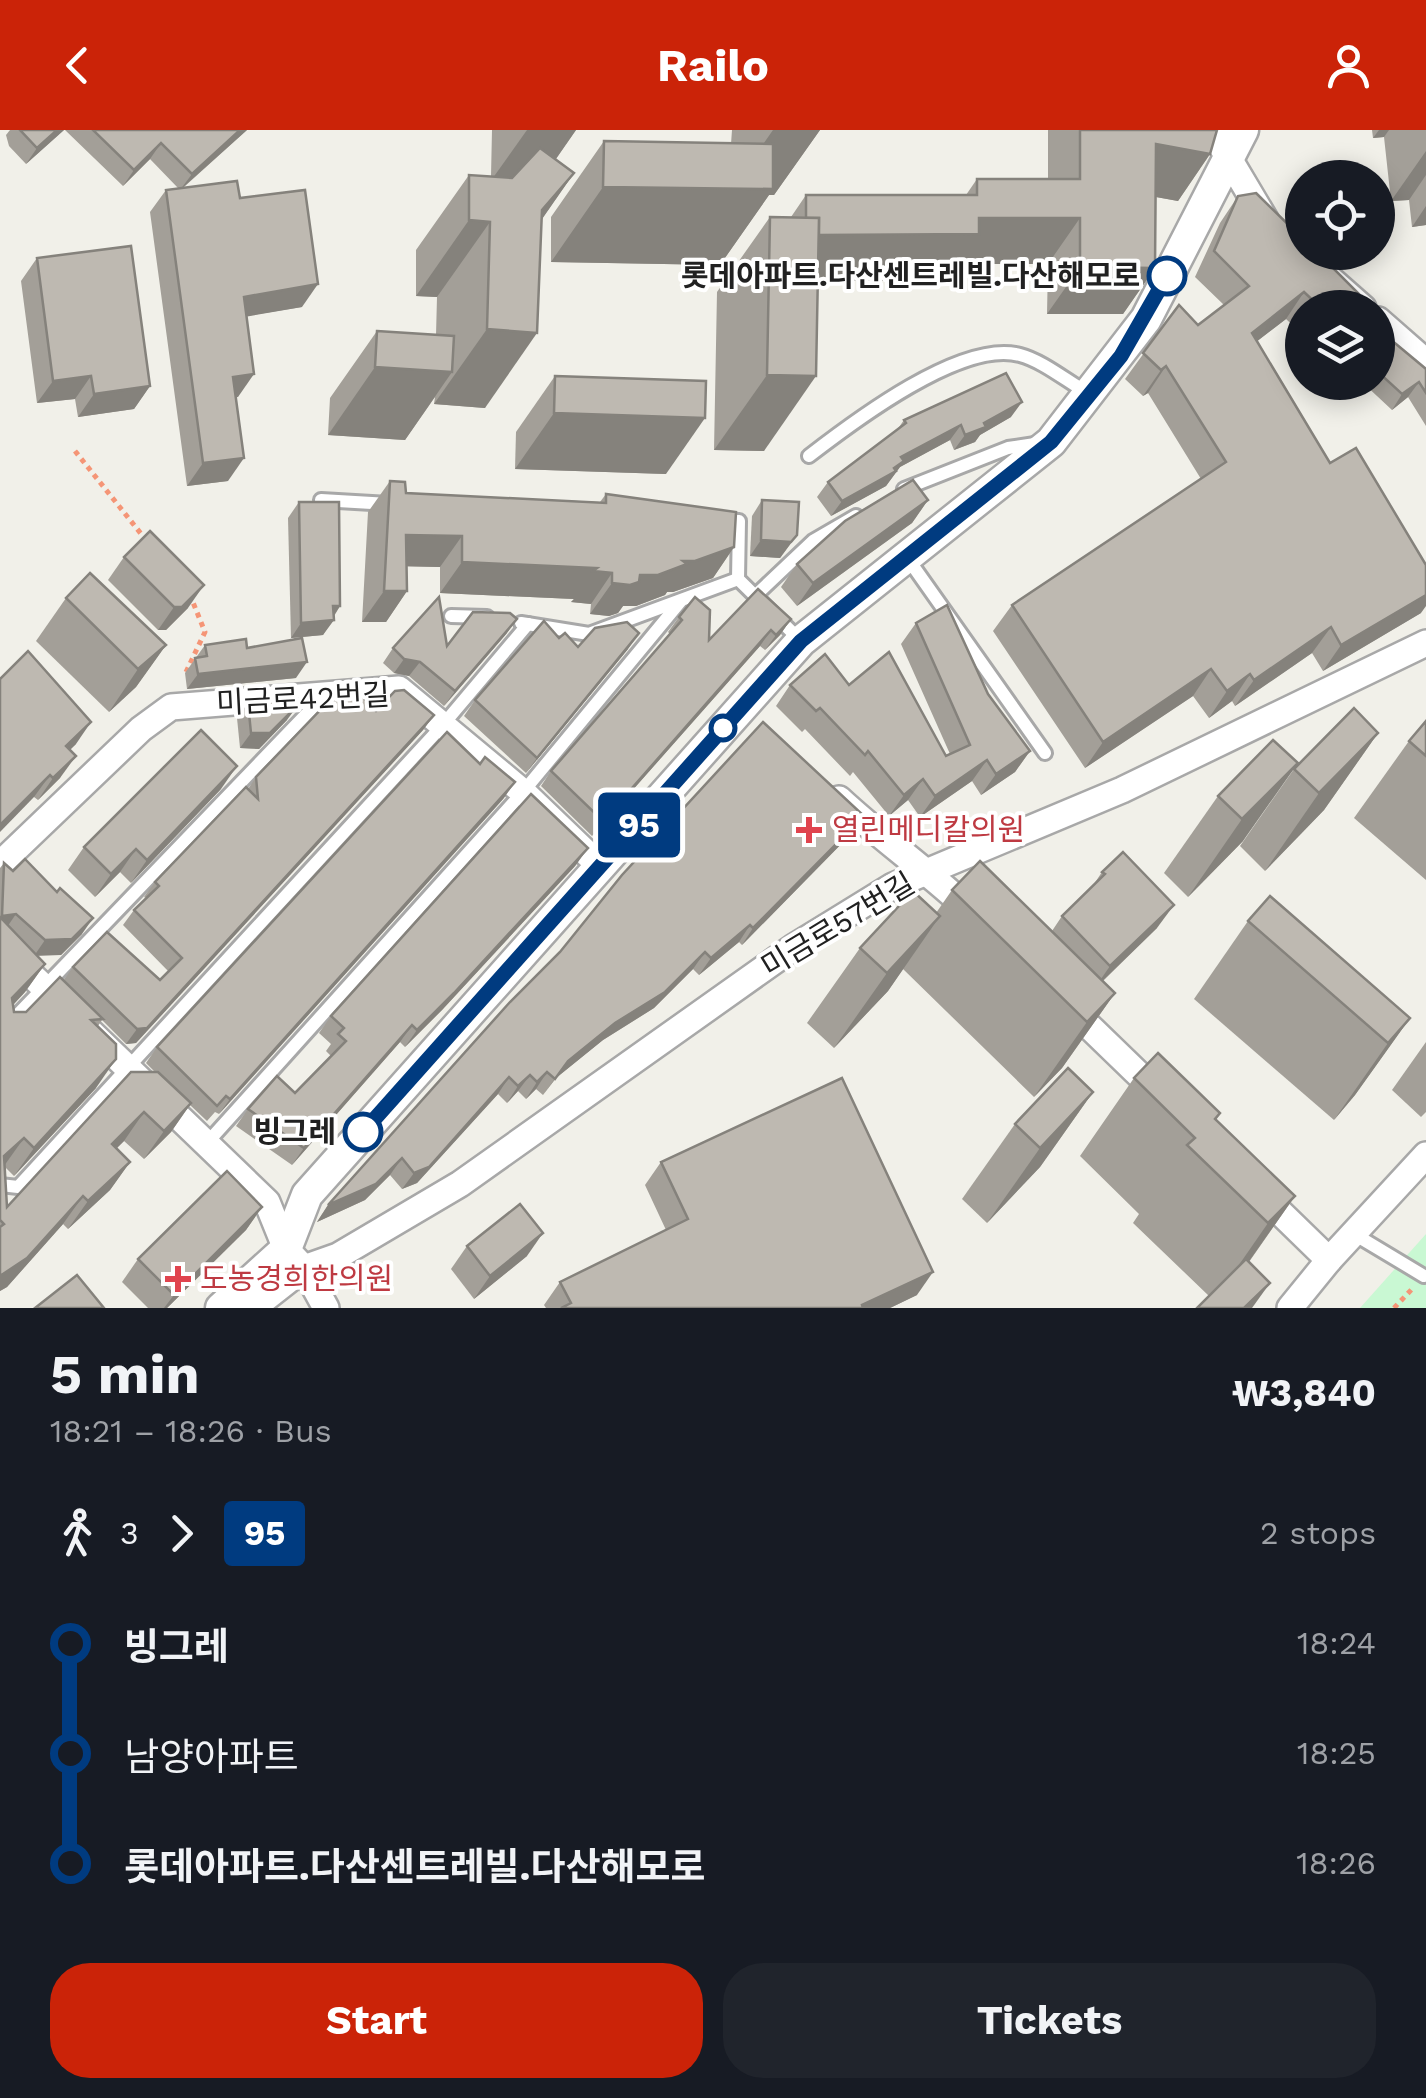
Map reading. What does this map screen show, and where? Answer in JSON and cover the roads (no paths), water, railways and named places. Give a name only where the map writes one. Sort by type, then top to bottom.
[{"type":"street","points":[[1212,130],[1236,143],[1262,218],[1284,238]]},
{"type":"street","points":[[253,1308],[295,1259],[308,1195],[601,867],[749,715],[801,641],[1051,442],[1146,319],[1236,143]]},
{"type":"street","points":[[1319,270],[1342,290]]},
{"type":"street","points":[[1395,335],[1426,362]]},
{"type":"street","name":"미금로57번길","points":[[295,1259],[338,1256],[460,1184],[794,947],[893,886],[1122,790],[1426,643]]},
{"type":"street","name":"미금로42번길","points":[[0,864],[140,730],[171,707],[399,689],[523,792],[601,867]]},
{"type":"street","points":[[826,787],[894,850],[929,870],[989,929]]},
{"type":"street","points":[[0,946],[204,1146],[267,1202],[295,1259],[326,1308]]},
{"type":"street","points":[[1046,984],[1173,1108]]},
{"type":"street","points":[[1290,1308],[1426,1155]]},
{"type":"street","points":[[1244,1178],[1330,1260]]},
{"type":"street","points":[[220,1308],[295,1259]]},
{"type":"lane","points":[[809,456],[861,415],[972,357],[1020,354],[1090,394]]},
{"type":"lane","points":[[890,497],[1008,448],[1051,442]]},
{"type":"lane","points":[[320,500],[400,504]]},
{"type":"lane","points":[[756,595],[813,541],[874,506]]},
{"type":"lane","points":[[699,519],[739,520],[738,579],[801,641]]},
{"type":"lane","points":[[906,556],[1045,753]]},
{"type":"lane","points":[[512,620],[589,634],[738,579]]},
{"type":"lane","points":[[204,1146],[523,792],[680,602]]},
{"type":"lane","points":[[451,616],[496,617]]},
{"type":"lane","points":[[0,1185],[18,1187],[124,1067],[442,726],[528,624]]},
{"type":"lane","points":[[0,1033],[323,697]]},
{"type":"lane","points":[[1354,1234],[1424,1276]]},
{"type":"place","name":"롯데아파트.다산센트레빌.다산해모로","points":[[1167,276]]},
{"type":"place","name":"열린메디칼의원","points":[[809,830]]},
{"type":"place","name":"빙그레","points":[[363,1132]]},
{"type":"place","name":"도농경희한의원","points":[[178,1279]]}]
